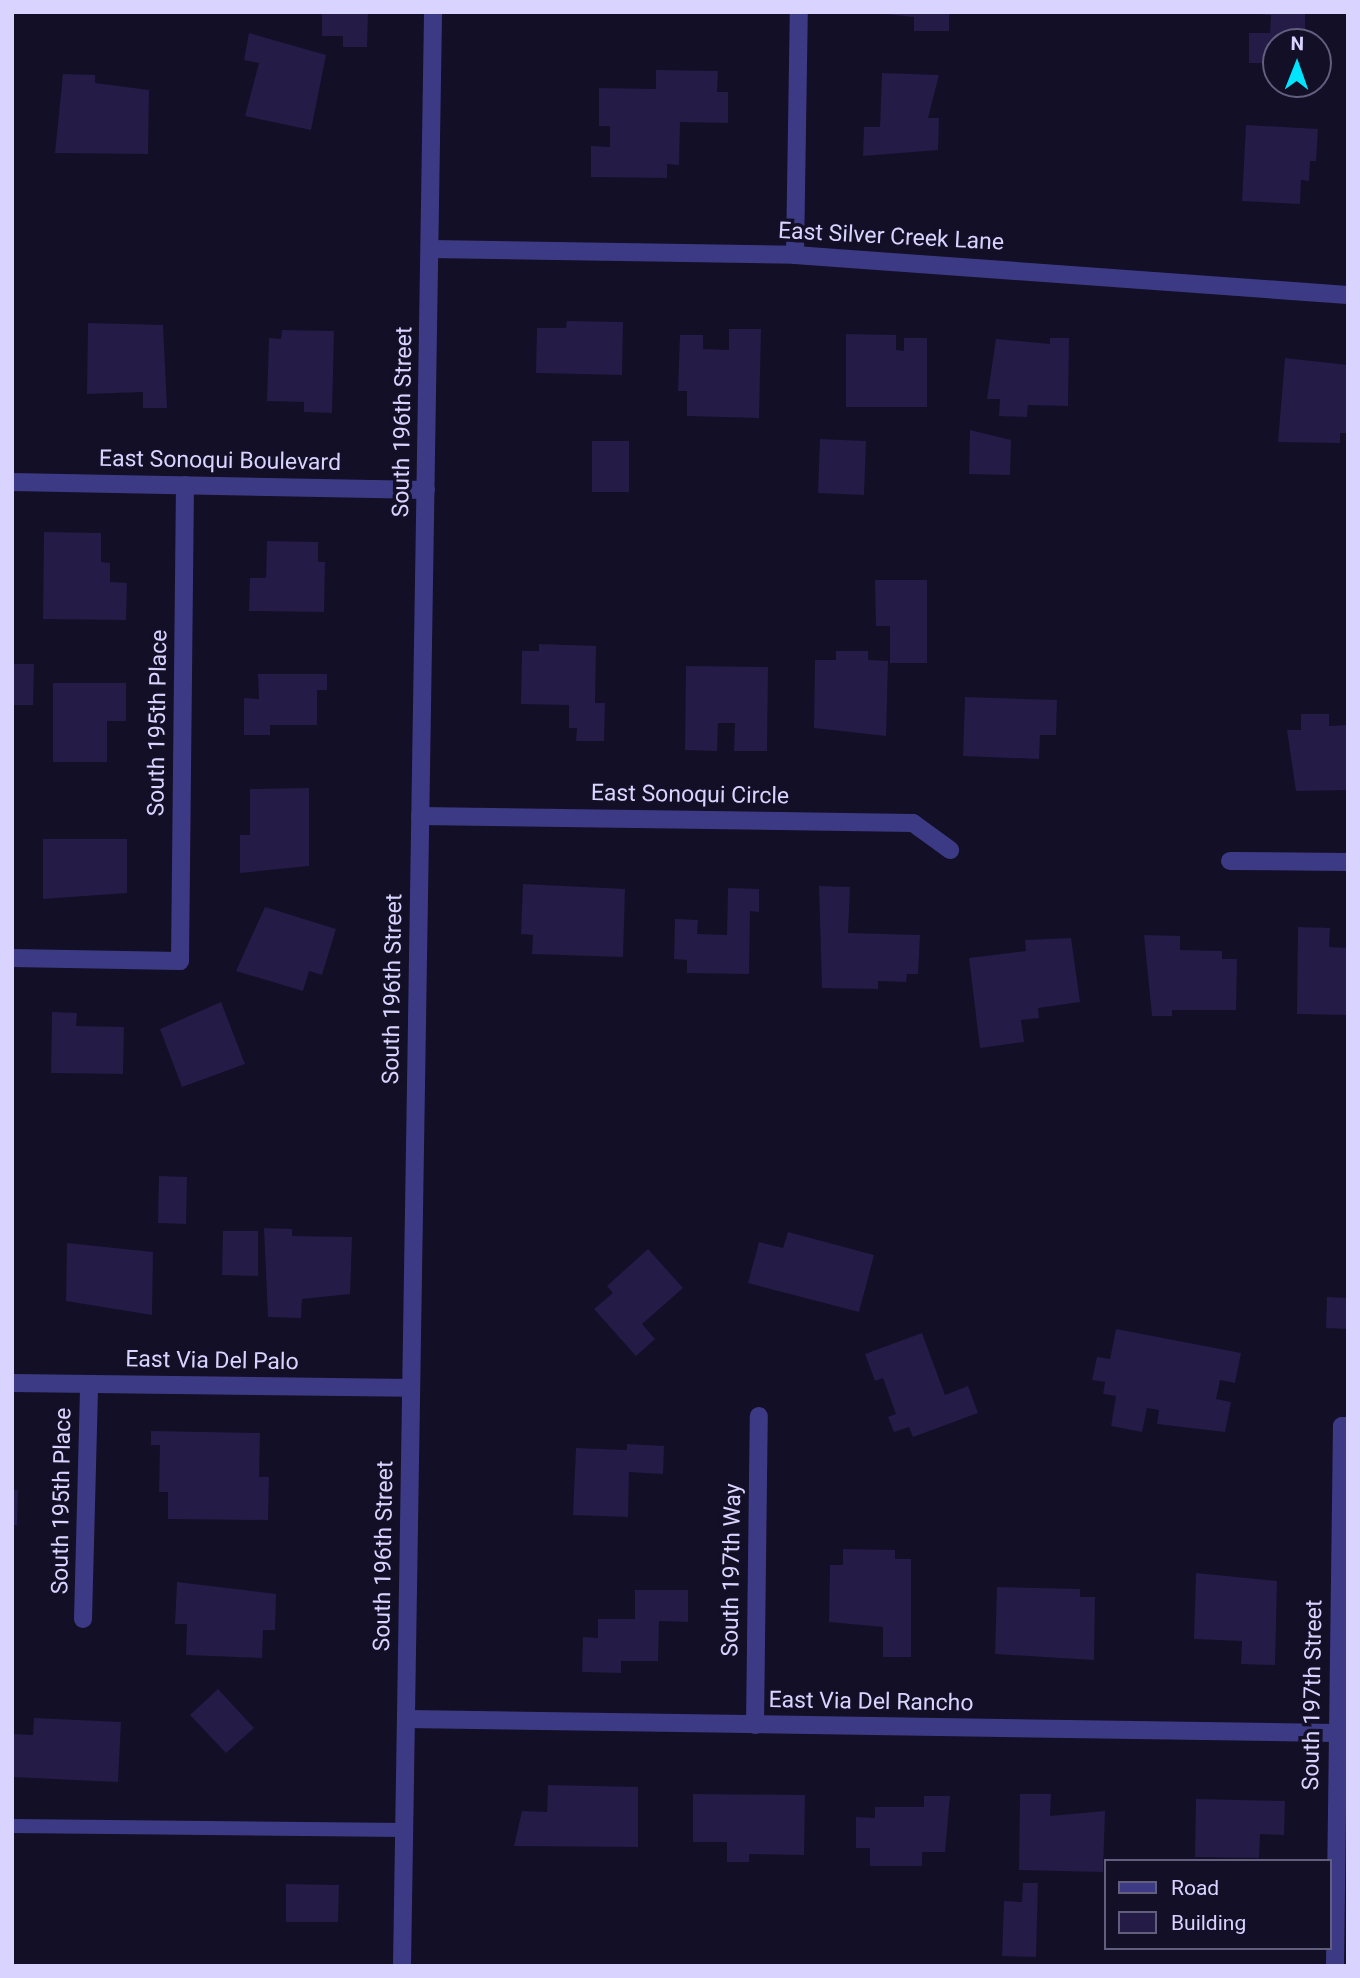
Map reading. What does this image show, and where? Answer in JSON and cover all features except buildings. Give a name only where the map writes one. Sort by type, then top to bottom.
[{"type":"street","name":"South 196th Street","points":[[402,1966],[433,12]]},
{"type":"street","points":[[795,255],[799,12]]},
{"type":"street","name":"East Silver Creek Lane","points":[[431,249],[795,255],[1348,295]]},
{"type":"street","name":"East Sonoqui Boulevard","points":[[12,482],[426,490]]},
{"type":"street","name":"South 195th Place","points":[[12,958],[180,961],[185,485]]},
{"type":"street","name":"East Sonoqui Circle","points":[[420,816],[913,823],[950,850]]},
{"type":"street","points":[[1230,861],[1348,862]]},
{"type":"street","name":"East Via Del Palo","points":[[12,1383],[411,1388]]},
{"type":"street","name":"South 195th Place","points":[[83,1619],[89,1384]]},
{"type":"street","name":"South 197th Way","points":[[755,1725],[759,1416]]},
{"type":"street","name":"South 197th Street","points":[[1335,1966],[1336,1733],[1345,1426]]},
{"type":"street","name":"East Via Del Rancho","points":[[406,1719],[1336,1733]]},
{"type":"lane","points":[[12,1826],[404,1830]]}]
